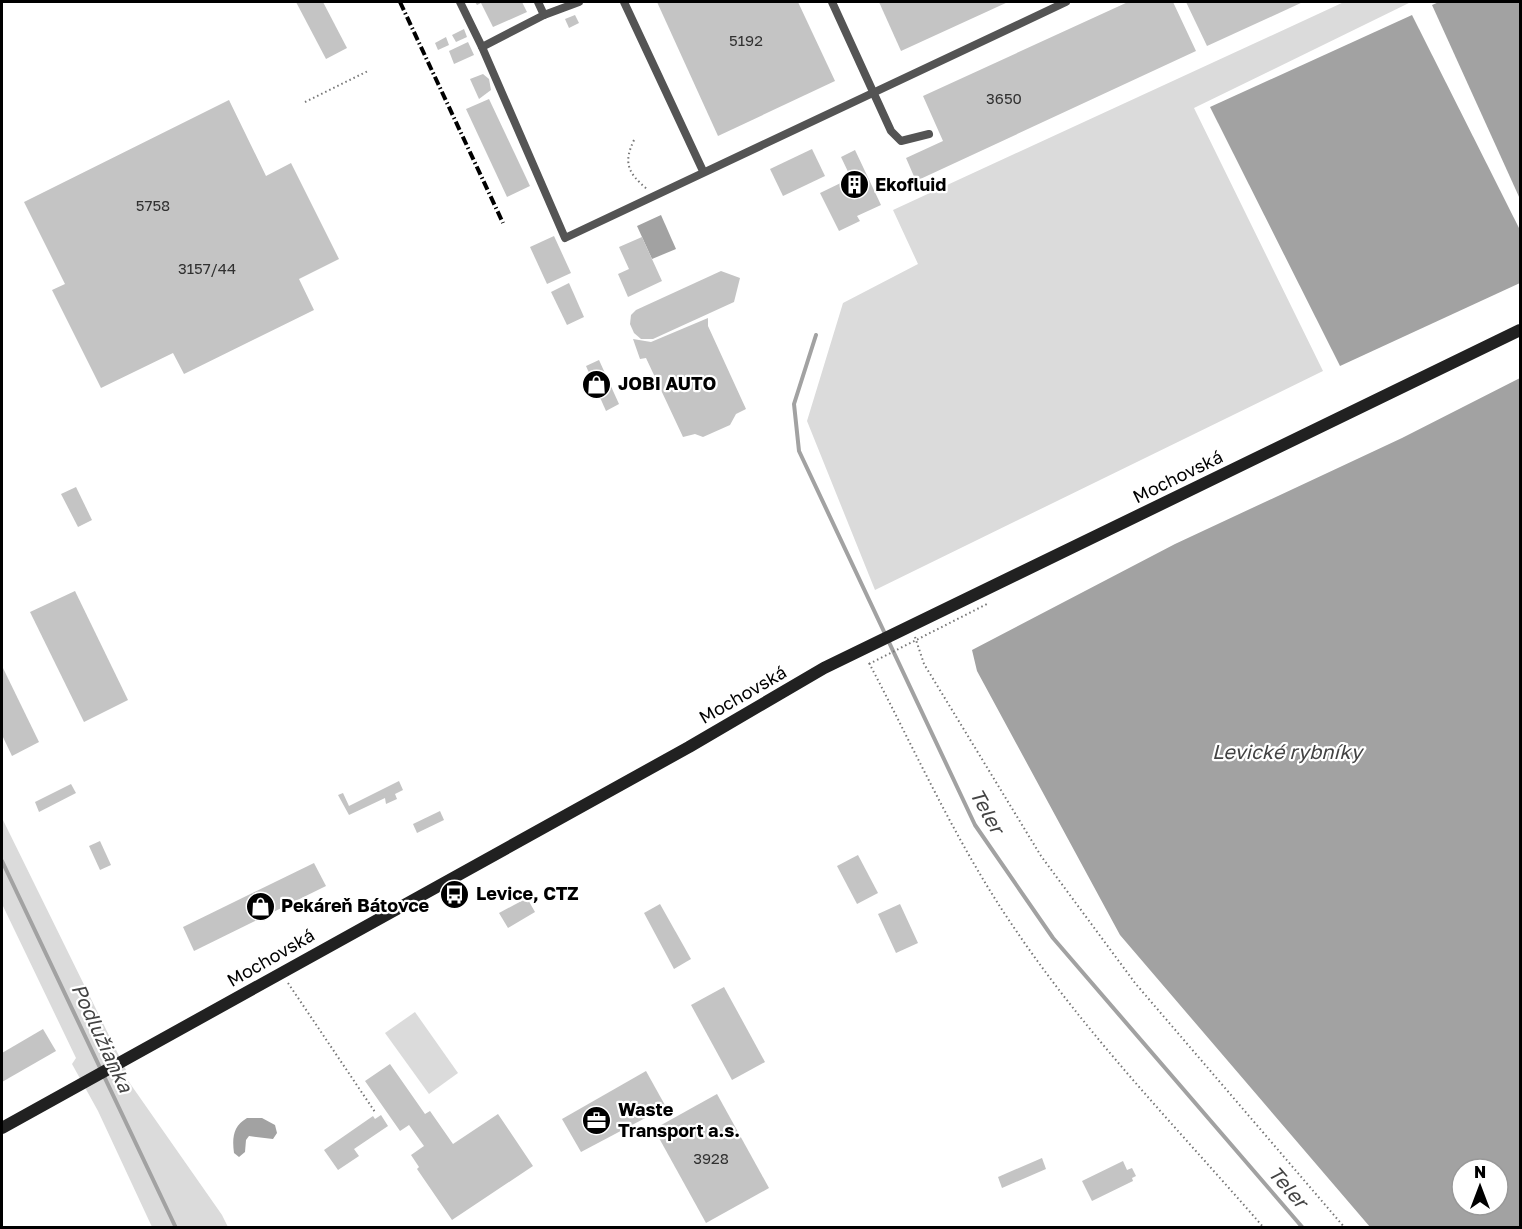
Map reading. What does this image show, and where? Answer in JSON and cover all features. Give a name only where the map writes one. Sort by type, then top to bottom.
[{"type":"street","name":"Mochovská","points":[[2,1128],[867,646],[1521,330]]},
{"type":"lane","points":[[460,2],[566,238],[703,171],[875,94],[1066,2]]},
{"type":"lane","points":[[538,2],[544,15]]},
{"type":"lane","points":[[482,47],[544,15],[579,2]]},
{"type":"lane","points":[[624,2],[703,171]]},
{"type":"lane","points":[[832,2],[891,131],[901,141],[929,134]]},
{"type":"path","points":[[305,102],[368,71]]},
{"type":"path","points":[[634,140],[626,156],[630,171],[654,195]]},
{"type":"path","points":[[904,629],[1041,856],[1135,983],[1345,1227]]},
{"type":"path","points":[[867,646],[869,664],[949,821],[1018,933],[1077,1012],[1264,1227]]},
{"type":"path","points":[[869,664],[901,648]]},
{"type":"path","points":[[281,974],[375,1112]]},
{"type":"shaded area","points":[[1344,2],[1411,2],[1194,108],[1323,371],[875,590],[807,421],[843,303],[918,264],[893,210]]},
{"type":"shaded area","points":[[2,818],[126,1070],[122,1072],[222,1215],[228,1227],[152,1227],[98,1111],[72,1064],[76,1058],[2,904]]},
{"type":"shaded area","points":[[415,1012],[458,1073],[429,1094],[385,1033]]},
{"type":"water","points":[[1439,2],[1520,2],[1520,199],[1432,5]]},
{"type":"water","points":[[1412,15],[1520,230],[1520,283],[1340,366],[1210,107]]},
{"type":"water","points":[[661,215],[676,249],[652,259],[637,226]]},
{"type":"water","name":"Levické rybníky","points":[[1520,378],[1520,1227],[1370,1227],[1120,935],[977,671],[972,650],[1175,544],[1402,438]]},
{"type":"water","points":[[247,1118],[262,1118],[275,1125],[277,1133],[273,1139],[249,1136],[246,1140],[245,1152],[239,1157],[234,1153],[234,1137],[236,1129]]},
{"type":"building","points":[[296,2],[323,2],[347,48],[326,59]]},
{"type":"building","points":[[475,2],[522,2],[527,12],[493,27],[481,3],[477,5]]},
{"type":"building","points":[[657,2],[798,2],[835,81],[718,136]]},
{"type":"building","points":[[879,2],[1008,2],[901,51]]},
{"type":"building","points":[[1128,2],[1173,2],[1196,51],[916,181],[906,158],[943,141],[923,96]]},
{"type":"building","points":[[1186,2],[1303,2],[1207,46]]},
{"type":"building","points":[[575,15],[579,23],[569,28],[565,19]]},
{"type":"building","points":[[464,29],[467,37],[456,42],[452,35]]},
{"type":"building","points":[[446,37],[449,45],[438,50],[435,43]]},
{"type":"building","points":[[468,42],[474,55],[454,64],[449,51]]},
{"type":"building","points":[[483,74],[489,79],[491,90],[479,99],[470,79]]},
{"type":"building","points":[[489,99],[530,186],[507,197],[466,109]]},
{"type":"building","points":[[229,100],[266,176],[291,163],[339,259],[299,279],[314,310],[184,374],[173,353],[101,388],[52,290],[65,284],[24,202]]},
{"type":"building","points":[[812,149],[825,176],[783,196],[770,169]]},
{"type":"building","name":"Ekofluid","points":[[855,150],[881,205],[857,216],[860,221],[839,231],[820,193],[851,178],[841,157]]},
{"type":"building","points":[[554,236],[571,273],[547,284],[530,247]]},
{"type":"building","points":[[642,237],[662,281],[628,297],[618,274],[629,269],[619,247]]},
{"type":"building","points":[[721,271],[740,278],[734,302],[653,339],[641,339],[634,333],[630,324],[631,315],[636,310]]},
{"type":"building","points":[[569,283],[584,317],[567,325],[551,292]]},
{"type":"building","points":[[708,318],[708,326],[746,409],[736,414],[730,425],[703,437],[695,434],[683,437],[646,358],[640,359],[633,339],[651,342]]},
{"type":"building","points":[[599,360],[619,404],[606,411],[586,366]]},
{"type":"building","points":[[76,487],[92,520],[78,527],[61,494]]},
{"type":"building","points":[[75,591],[128,700],[84,722],[30,612]]},
{"type":"building","points":[[2,666],[39,742],[12,756],[2,735]]},
{"type":"building","points":[[399,781],[403,790],[395,794],[397,799],[386,804],[385,798],[349,815],[338,795],[343,793],[349,806]]},
{"type":"building","points":[[71,784],[76,793],[39,812],[35,802]]},
{"type":"building","points":[[440,811],[444,820],[417,833],[413,824]]},
{"type":"building","points":[[100,841],[111,865],[100,870],[89,846]]},
{"type":"building","points":[[858,855],[878,893],[857,904],[837,866]]},
{"type":"building","points":[[314,863],[326,886],[194,951],[183,927]]},
{"type":"building","points":[[527,898],[535,912],[508,928],[499,913]]},
{"type":"building","points":[[660,904],[691,959],[674,969],[644,913]]},
{"type":"building","points":[[900,904],[918,943],[896,953],[878,914]]},
{"type":"building","points":[[724,987],[765,1062],[732,1080],[691,1005]]},
{"type":"building","points":[[43,1029],[56,1051],[2,1082],[2,1053]]},
{"type":"building","points":[[390,1064],[425,1114],[430,1111],[453,1144],[498,1114],[533,1166],[452,1220],[417,1169],[419,1167],[411,1155],[424,1146],[409,1125],[400,1131],[365,1081]]},
{"type":"building","points":[[646,1071],[666,1107],[581,1152],[562,1119]]},
{"type":"building","points":[[717,1094],[769,1188],[706,1223],[654,1129]]},
{"type":"building","points":[[381,1115],[388,1126],[354,1149],[359,1156],[338,1170],[324,1150],[373,1116],[375,1119]]},
{"type":"building","points":[[1042,1158],[1046,1169],[1002,1188],[998,1177]]},
{"type":"building","points":[[1123,1161],[1127,1170],[1132,1168],[1136,1176],[1132,1178],[1133,1181],[1092,1201],[1082,1181]]},
{"type":"waterway","name":"Teler","points":[[816,335],[794,404],[799,451],[975,825],[1053,938],[1303,1228]]},
{"type":"waterway","name":"Podlužianka","points":[[2,861],[176,1228]]},
{"type":"railway","points":[[400,2],[503,223]]},
{"type":"place","name":"Ekofluid","points":[[854,185]]},
{"type":"place","name":"JOBI AUTO","points":[[597,384]]},
{"type":"place","name":"Levice, CTZ","points":[[455,894]]},
{"type":"place","name":"Pekáreň Bátovce","points":[[260,906]]},
{"type":"place","name":"Waste Transport a.s.","points":[[597,1120]]}]
